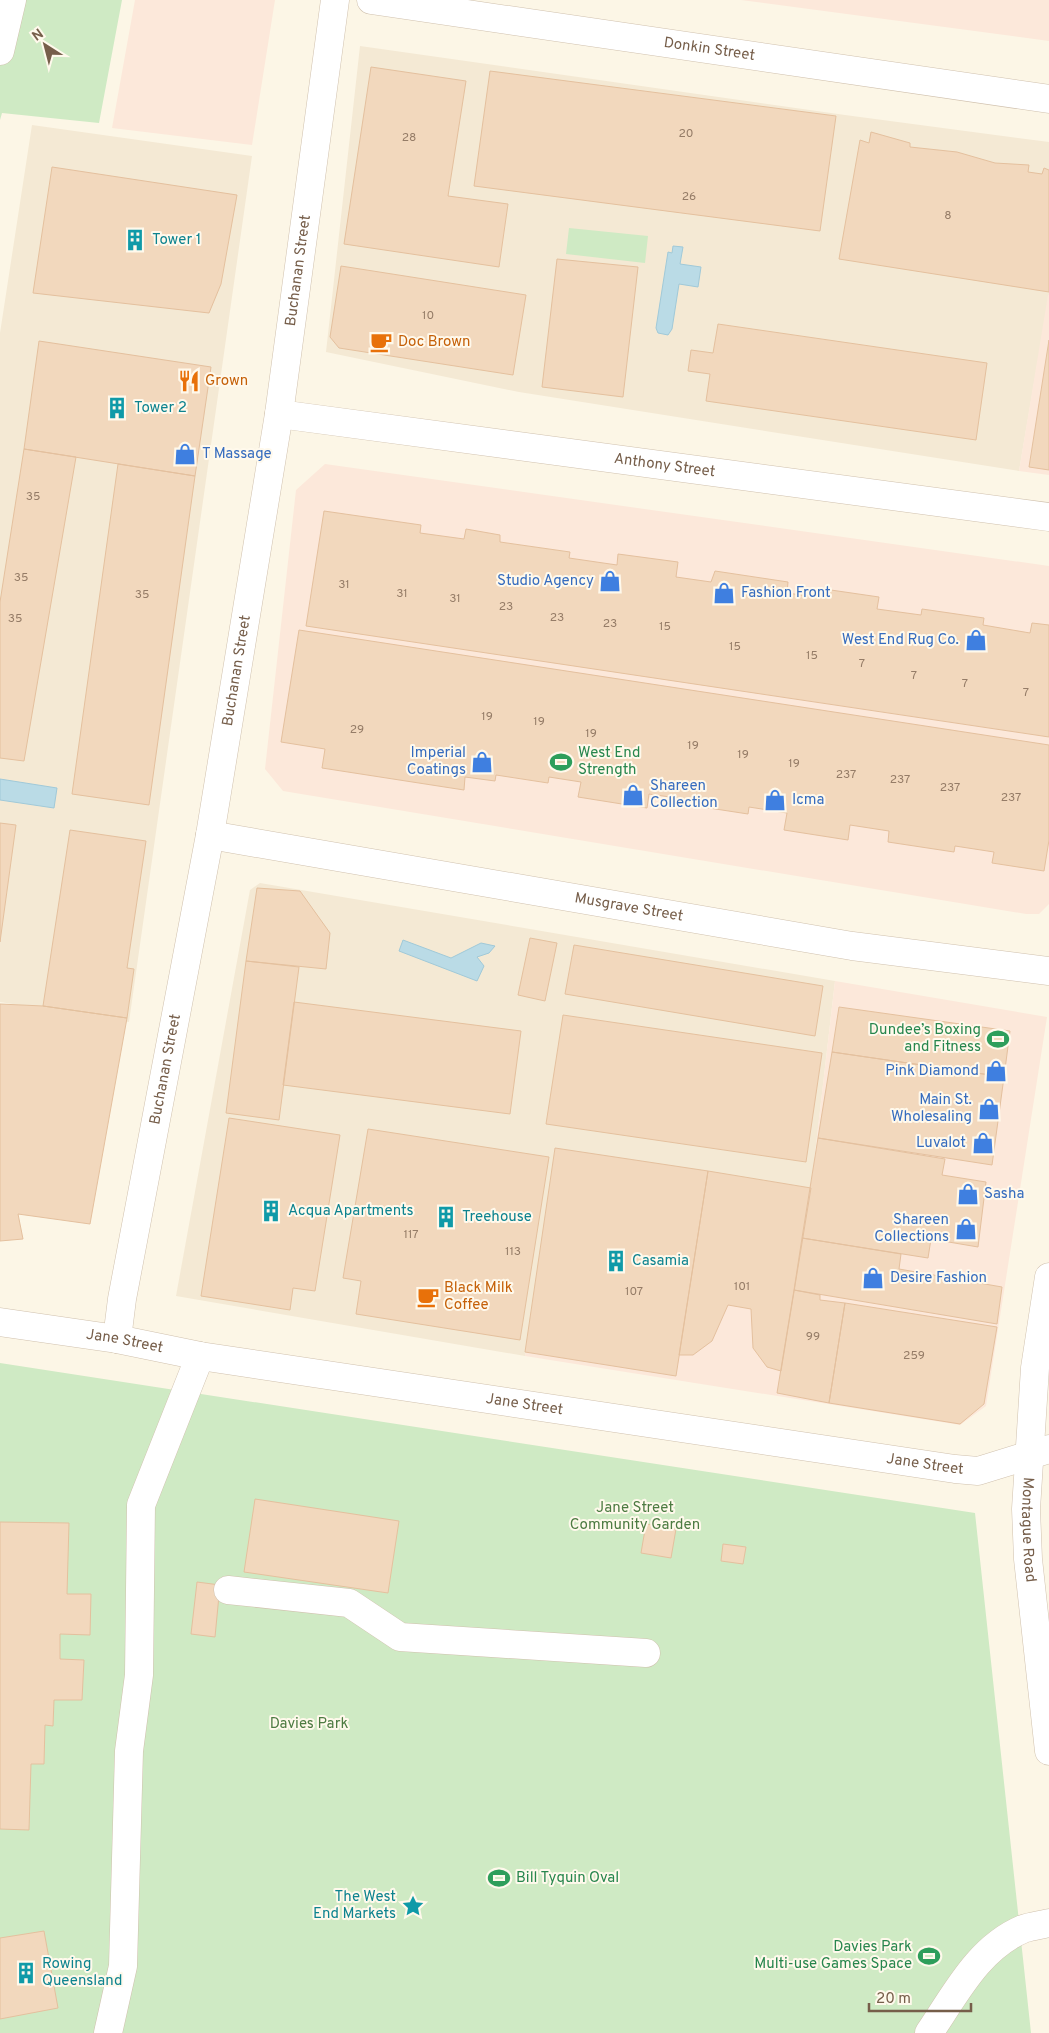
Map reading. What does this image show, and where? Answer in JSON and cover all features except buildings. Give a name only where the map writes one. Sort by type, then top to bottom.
[{"type":"street","points":[[0,51],[12,0]]},
{"type":"street","name":"Buchanan Street","points":[[118,1339],[122,1299],[210,835],[279,414],[336,0]]},
{"type":"street","name":"Donkin Street","points":[[372,0],[1049,99]]},
{"type":"street","name":"Anthony Street","points":[[279,414],[1049,517]]},
{"type":"street","name":"Musgrave Street","points":[[210,835],[852,946],[1049,971]]},
{"type":"street","name":"Montague Road","points":[[1049,1277],[1035,1368],[1039,1453],[1026,1509],[1028,1559],[1049,1751]]},
{"type":"street","name":"Jane Street","points":[[0,1322],[118,1339],[200,1356],[955,1470],[978,1471],[1039,1453]]},
{"type":"street","points":[[108,2033],[123,1966],[128,1751],[139,1674],[141,1505],[200,1356]]},
{"type":"street","points":[[228,1590],[349,1603],[400,1637],[646,1653]]},
{"type":"street","points":[[929,2033],[981,1958],[1002,1940],[1024,1928],[1049,1923]]},
{"type":"shaded area","points":[[135,0],[275,0],[252,145],[112,128]]},
{"type":"shaded area","points":[[741,0],[1049,0],[1049,41]]},
{"type":"shaded area","points":[[360,46],[1049,142],[1049,295],[1019,471],[519,392],[326,352]]},
{"type":"shaded area","points":[[32,125],[252,156],[129,1022],[0,1002],[0,333]]},
{"type":"shaded area","points":[[1049,295],[1049,475],[1019,471]]},
{"type":"shaded area","points":[[325,464],[1049,566],[1049,904],[1039,914],[1026,914],[283,791],[265,769],[296,490]]},
{"type":"shaded area","points":[[260,883],[835,981],[811,1188],[555,1149],[525,1356],[176,1296],[250,890]]},
{"type":"shaded area","points":[[835,981],[1047,1017],[986,1406],[960,1425],[525,1356],[555,1148],[811,1188]]},
{"type":"green space","points":[[0,0],[122,0],[99,123],[2,113],[0,120]]},
{"type":"green space","points":[[569,228],[648,236],[645,263],[566,254]]},
{"type":"green space","name":"Davies Park","points":[[0,1363],[975,1513],[1031,2033],[0,2033]]},
{"type":"water","points":[[673,246],[683,247],[680,264],[701,267],[698,287],[679,284],[672,329],[668,335],[658,333],[656,328],[668,252],[672,253]]},
{"type":"water","points":[[0,779],[57,788],[54,808],[0,800]]},
{"type":"water","points":[[403,940],[451,958],[481,943],[495,946],[489,953],[477,957],[484,966],[477,981],[399,951]]},
{"type":"place","name":"Tower 1","points":[[135,240]]},
{"type":"place","name":"Doc Brown","points":[[381,342]]},
{"type":"place","name":"Grown","points":[[189,381]]},
{"type":"place","name":"Tower 2","points":[[117,408]]},
{"type":"place","name":"T Massage","points":[[185,454]]},
{"type":"place","name":"Studio Agency","points":[[610,581]]},
{"type":"place","name":"Fashion Front","points":[[724,593]]},
{"type":"place","name":"West End Rug Co.","points":[[976,640]]},
{"type":"place","name":"Imperial Coatings","points":[[482,762]]},
{"type":"place","name":"West End Strength","points":[[561,762]]},
{"type":"place","name":"Shareen Collection","points":[[633,795]]},
{"type":"place","name":"Icma","points":[[775,800]]},
{"type":"place","name":"Dundee’s Boxing and Fitness","points":[[998,1039]]},
{"type":"place","name":"Pink Diamond","points":[[996,1071]]},
{"type":"place","name":"Main St. Wholesaling","points":[[989,1109]]},
{"type":"place","name":"Luvalot","points":[[983,1143]]},
{"type":"place","name":"Sasha","points":[[968,1194]]},
{"type":"place","name":"Acqua Apartments","points":[[271,1211]]},
{"type":"place","name":"Treehouse","points":[[446,1217]]},
{"type":"place","name":"Shareen Collections","points":[[966,1229]]},
{"type":"place","name":"Casamia","points":[[616,1261]]},
{"type":"place","name":"Desire Fashion","points":[[873,1278]]},
{"type":"place","name":"Black Milk Coffee","points":[[428,1297]]},
{"type":"place","name":"Bill Tyquin Oval","points":[[499,1878]]},
{"type":"place","name":"The West End Markets","points":[[413,1906]]},
{"type":"place","name":"Davies Park Multi-use Games Space","points":[[929,1956]]},
{"type":"place","name":"Rowing Queensland","points":[[26,1973]]},
{"type":"park label","name":"Jane Street Community Garden","points":[[635,1516]]}]
